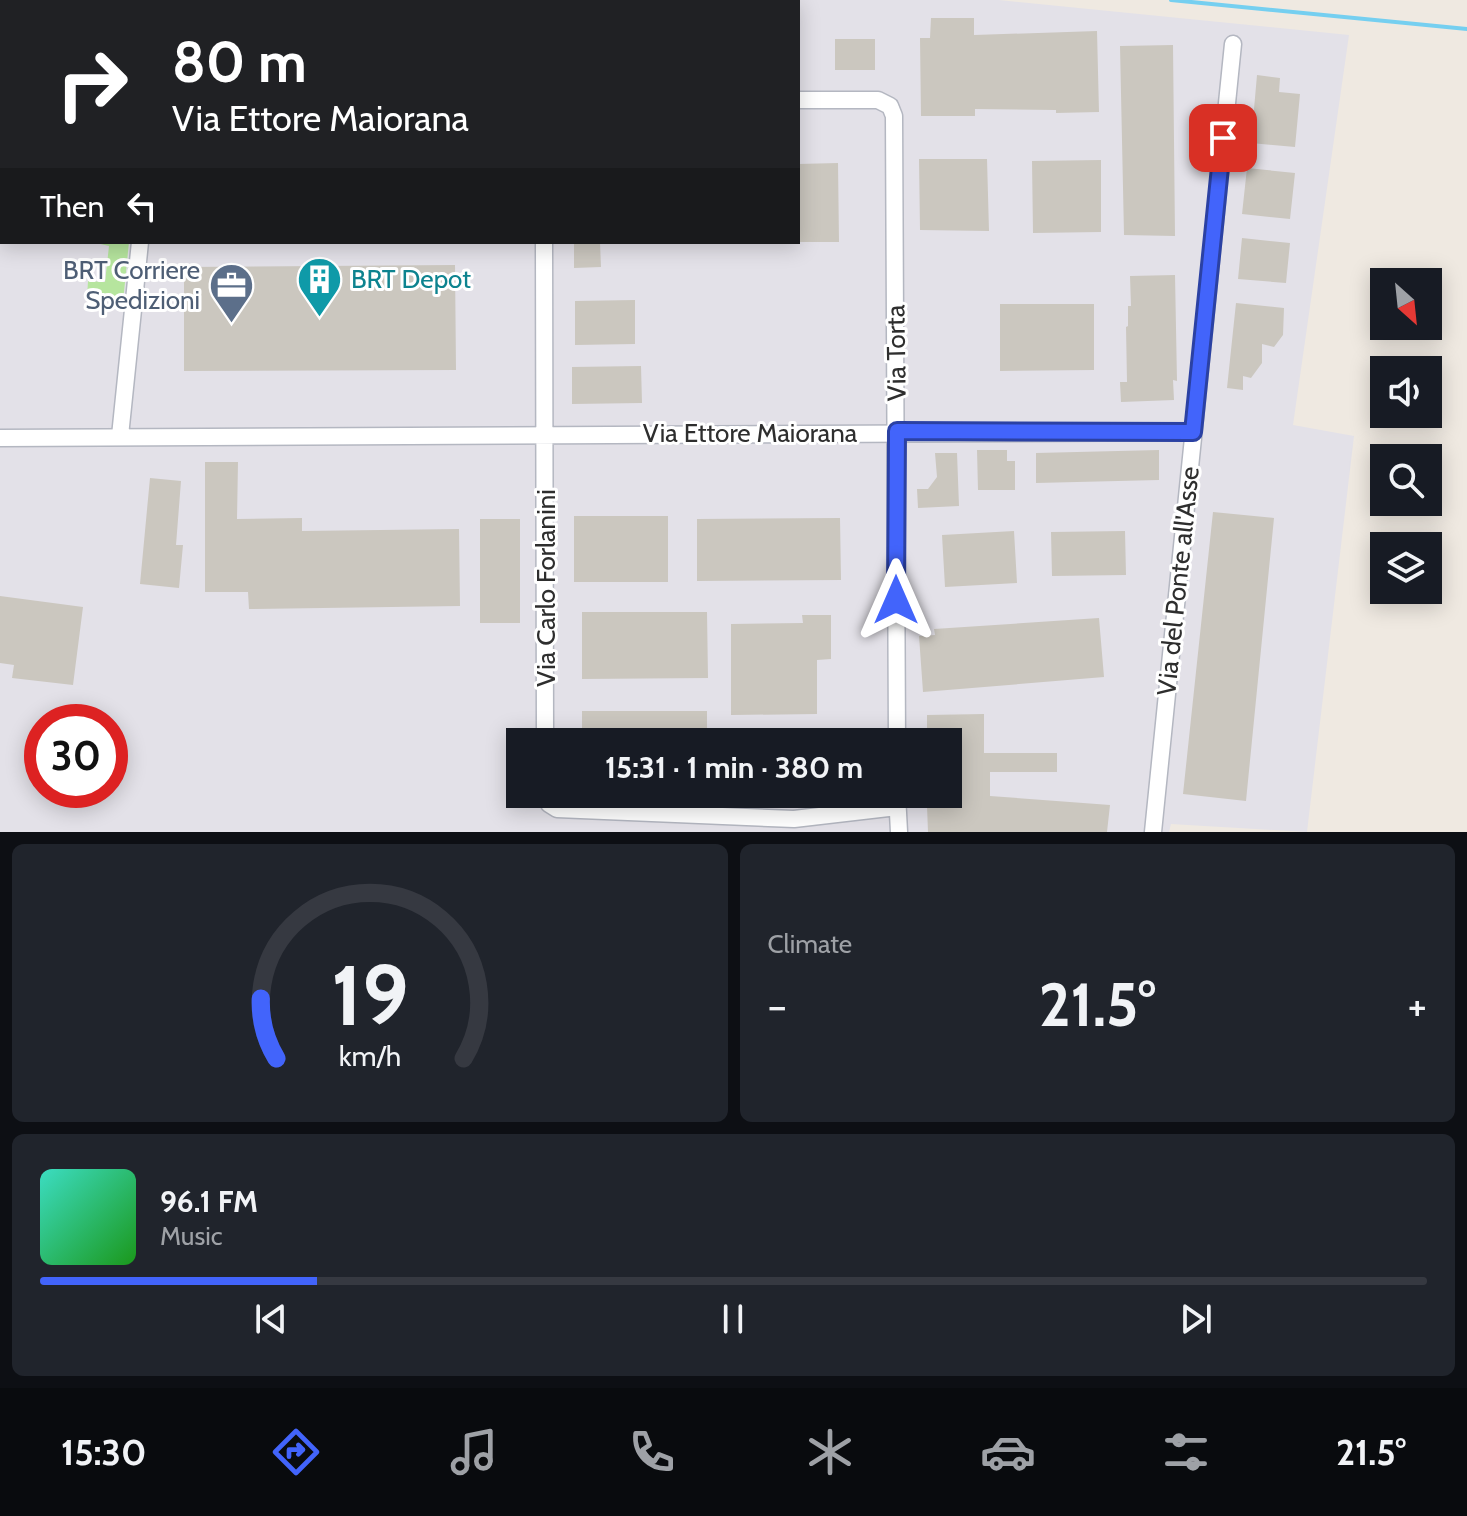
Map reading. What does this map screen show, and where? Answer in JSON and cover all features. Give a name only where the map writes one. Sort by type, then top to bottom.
[{"type":"street","name":"Via del Ponte all'Asse","points":[[1153,832],[1233,44]]},
{"type":"street","name":"Via Torta","points":[[800,100],[872,99],[884,102],[893,110],[897,728]]},
{"type":"street","points":[[120,436],[140,244]]},
{"type":"street","points":[[544,244],[546,434]]},
{"type":"street","name":"Via Ettore Maiorana","points":[[0,438],[897,431],[1193,432]]},
{"type":"street","name":"Via Carlo Forlanini","points":[[545,728],[546,434]]},
{"type":"street","points":[[555,808],[794,819],[854,808]]},
{"type":"street","points":[[898,808],[899,832]]},
{"type":"shaded area","points":[[800,0],[999,0],[1349,35],[1293,425],[1354,436],[1307,832],[1171,824],[1169,832],[0,832],[0,244],[800,244]]},
{"type":"green space","points":[[100,244],[129,244],[123,302],[87,298],[88,281],[105,282],[109,246]]},
{"type":"building","points":[[931,18],[974,18],[974,35],[1097,31],[1099,112],[975,109],[975,116],[921,116],[920,38],[930,38]]},
{"type":"building","points":[[835,39],[875,39],[875,70],[835,70]]},
{"type":"building","points":[[1173,45],[1175,236],[1124,235],[1120,46]]},
{"type":"building","points":[[1257,75],[1280,78],[1279,92],[1300,94],[1295,147],[1251,143]]},
{"type":"building","points":[[919,159],[987,159],[989,231],[920,230]]},
{"type":"building","points":[[1101,160],[1101,232],[1033,233],[1032,161]]},
{"type":"building","points":[[838,163],[839,242],[800,242],[800,164]]},
{"type":"building","points":[[1247,168],[1295,173],[1290,219],[1242,214]]},
{"type":"building","points":[[1242,238],[1290,243],[1286,283],[1238,279]]},
{"type":"building","points":[[574,244],[600,244],[601,267],[574,268]]},
{"type":"building","name":"BRT Depot","points":[[455,265],[456,370],[184,371],[184,267]]},
{"type":"building","points":[[1175,275],[1177,381],[1173,380],[1174,400],[1121,402],[1120,382],[1127,382],[1126,327],[1128,306],[1131,306],[1130,276]]},
{"type":"building","points":[[635,300],[635,344],[575,345],[575,301]]},
{"type":"building","points":[[1236,303],[1284,308],[1283,335],[1274,347],[1262,344],[1262,363],[1251,378],[1243,376],[1243,390],[1227,388]]},
{"type":"building","points":[[1000,304],[1094,304],[1094,370],[1000,371]]},
{"type":"building","points":[[641,366],[642,403],[572,404],[572,367]]},
{"type":"building","points":[[977,450],[1007,450],[1007,461],[1015,461],[1015,490],[978,490]]},
{"type":"building","points":[[1159,450],[1159,480],[1036,483],[1036,453]]},
{"type":"building","points":[[935,453],[957,453],[959,506],[918,508],[917,489],[928,489],[937,477]]},
{"type":"building","points":[[205,462],[238,462],[237,519],[302,518],[302,531],[459,529],[460,606],[249,609],[248,592],[205,592]]},
{"type":"building","points":[[150,478],[181,481],[176,545],[183,545],[179,588],[140,584]]},
{"type":"building","points":[[1213,512],[1274,518],[1246,801],[1183,794]]},
{"type":"building","points":[[574,516],[668,516],[668,582],[574,582]]},
{"type":"building","points":[[840,518],[841,580],[697,581],[697,519]]},
{"type":"building","points":[[480,519],[520,519],[520,623],[480,623]]},
{"type":"building","points":[[1014,531],[1017,583],[945,587],[942,535]]},
{"type":"building","points":[[1125,531],[1126,575],[1052,576],[1051,532]]},
{"type":"building","points":[[0,596],[83,607],[73,685],[12,678],[14,665],[0,663]]},
{"type":"building","points":[[582,612],[707,612],[708,678],[582,679]]},
{"type":"building","points":[[802,615],[831,615],[831,659],[817,660],[817,714],[731,715],[731,624],[803,623]]},
{"type":"building","points":[[1099,618],[1104,677],[923,692],[919,636],[935,635],[934,629]]},
{"type":"building","points":[[582,711],[707,711],[707,728],[582,728]]},
{"type":"building","points":[[984,714],[984,753],[1057,753],[1057,772],[990,772],[990,796],[1110,805],[1107,832],[928,832],[927,808],[962,808],[962,728],[927,728],[927,715]]},
{"type":"waterway","points":[[1171,0],[1467,29]]},
{"type":"place","name":"BRT Depot","points":[[320,318]]},
{"type":"place","name":"BRT Corriere Spedizioni","points":[[231,324]]},
{"type":"route","points":[[896,600],[897,431],[1193,432],[1223,138]]}]
